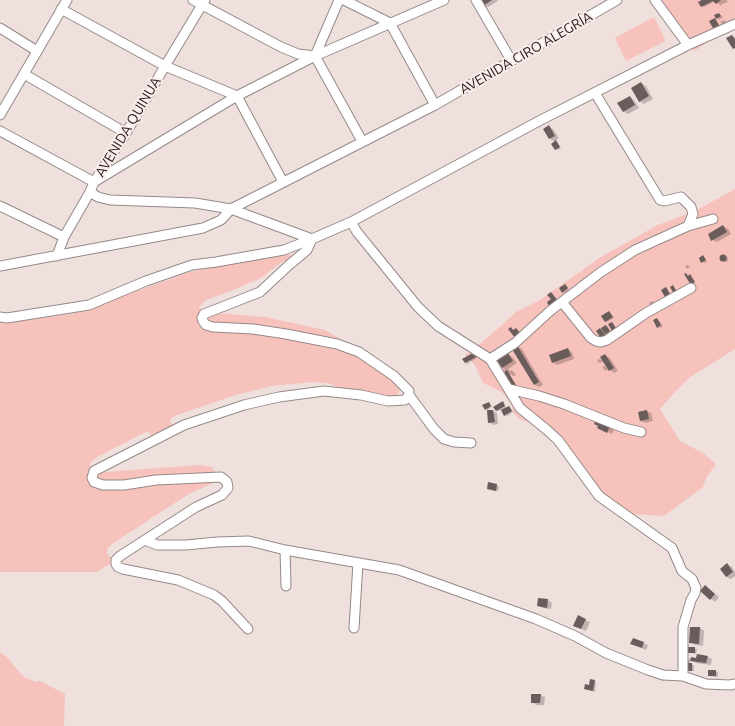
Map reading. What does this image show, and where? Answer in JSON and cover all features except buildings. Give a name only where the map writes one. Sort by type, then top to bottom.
[{"type":"street","points":[[0,115],[66,0]]},
{"type":"street","points":[[193,0],[204,2],[281,47],[298,54],[315,56]]},
{"type":"street","points":[[315,56],[339,0]]},
{"type":"street","points":[[344,0],[390,23],[435,105]]},
{"type":"street","points":[[0,132],[94,182],[237,96],[315,56],[444,0]]},
{"type":"street","points":[[476,0],[511,60]]},
{"type":"street","name":"AVENIDA CIRO ALEGRÍA","points":[[0,266],[204,228],[221,220],[231,209],[435,105],[617,0]]},
{"type":"street","points":[[655,0],[688,45]]},
{"type":"street","name":"AVENIDA QUINUA","points":[[57,256],[64,236],[90,192],[94,182],[126,133],[204,2]]},
{"type":"street","points":[[61,9],[165,66],[237,96],[283,182]]},
{"type":"street","points":[[0,317],[7,318],[89,305],[146,281],[192,265],[284,250],[312,239],[351,222],[539,121],[688,45],[735,24]]},
{"type":"street","points":[[0,28],[37,51]]},
{"type":"street","points":[[315,56],[362,141]]},
{"type":"street","points":[[24,74],[126,133]]},
{"type":"street","points":[[595,93],[660,200],[664,201],[681,197],[691,207],[693,214],[688,226]]},
{"type":"street","points":[[90,192],[98,197],[110,200],[195,203],[231,209],[312,239]]},
{"type":"street","points":[[0,206],[64,236]]},
{"type":"street","points":[[490,359],[515,343],[562,302],[601,272],[635,250],[688,226],[713,219]]},
{"type":"street","points":[[351,222],[357,232],[418,307],[438,326],[490,359],[520,408],[558,440],[599,496],[672,548],[682,570],[692,579],[695,585],[696,593],[691,600],[683,627],[682,676]]},
{"type":"street","points":[[312,239],[307,250],[260,292],[204,314],[202,321],[206,325],[213,327],[253,329],[286,334],[337,344],[359,352],[406,386],[409,395],[434,429],[444,439],[454,442],[471,443]]},
{"type":"street","points":[[562,302],[591,338],[601,342],[607,340],[646,313],[691,288]]},
{"type":"street","points":[[509,389],[564,404],[624,428],[641,432]]},
{"type":"street","points":[[248,629],[222,601],[214,595],[178,580],[123,569],[118,567],[116,560],[196,507],[222,495],[228,488],[227,482],[221,477],[156,480],[124,485],[103,485],[94,482],[92,478],[94,471],[184,425],[258,402],[290,395],[324,391],[361,395],[388,401],[405,400],[409,395]]},
{"type":"street","points":[[145,540],[157,545],[186,545],[249,541],[285,550],[399,570],[536,619],[575,636],[606,653],[648,670],[663,675],[682,676],[706,684],[735,684]]},
{"type":"street","points":[[285,550],[286,586]]},
{"type":"street","points":[[354,628],[358,564]]},
{"type":"shaded area","points":[[661,0],[735,0],[735,25],[694,51]]},
{"type":"shaded area","points":[[654,17],[666,41],[626,61],[615,38]]},
{"type":"shaded area","points":[[735,189],[735,349],[689,378],[660,409],[680,441],[703,453],[716,464],[706,478],[703,487],[664,516],[628,514],[609,504],[546,434],[536,425],[519,419],[513,412],[511,403],[502,392],[483,383],[475,365],[465,355],[474,349],[516,312],[540,300],[601,257],[658,225],[695,211]]},
{"type":"shaded area","points":[[281,254],[300,256],[282,262],[261,278],[206,300],[199,307],[206,312],[265,317],[325,330],[380,362],[398,385],[400,391],[393,398],[345,389],[326,383],[314,382],[272,386],[236,395],[174,416],[170,420],[172,426],[171,432],[153,438],[148,431],[134,438],[99,456],[90,463],[91,473],[200,465],[212,467],[218,475],[217,481],[187,495],[112,544],[108,548],[107,553],[116,560],[97,572],[0,572],[0,322],[6,323],[72,314],[190,272]]},
{"type":"shaded area","points":[[0,652],[8,658],[24,677],[36,682],[40,681],[65,694],[64,726],[0,726]]}]
